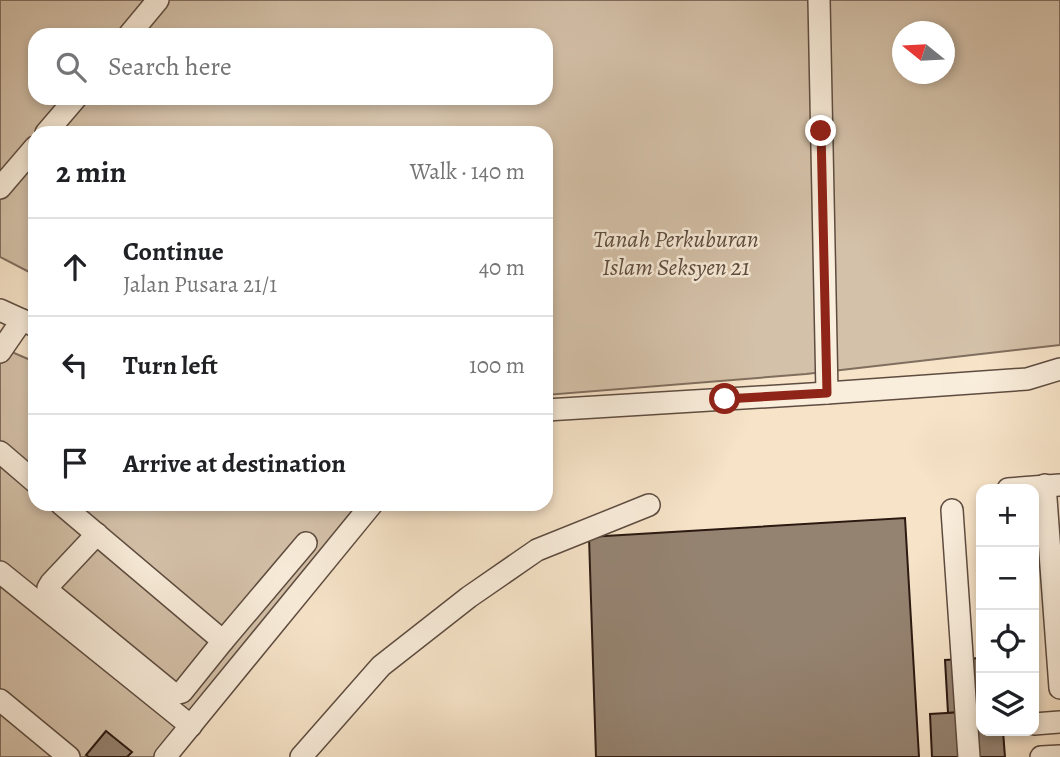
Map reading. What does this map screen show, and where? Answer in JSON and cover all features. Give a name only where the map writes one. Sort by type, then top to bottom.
[{"type":"street","points":[[135,28],[158,0]]},
{"type":"street","points":[[819,0],[827,393]]},
{"type":"street","points":[[52,126],[70,105]]},
{"type":"street","points":[[0,188],[28,155]]},
{"type":"street","points":[[0,310],[28,323]]},
{"type":"street","points":[[0,352],[28,324]]},
{"type":"street","points":[[553,410],[1027,379],[1060,369]]},
{"type":"street","points":[[0,452],[28,476]]},
{"type":"street","points":[[1053,485],[1060,688]]},
{"type":"street","points":[[301,757],[381,666],[469,597],[537,550],[649,505]]},
{"type":"street","points":[[951,510],[969,757]]},
{"type":"street","points":[[69,511],[223,641]]},
{"type":"street","points":[[165,757],[366,511]]},
{"type":"street","points":[[97,534],[48,588],[174,694],[182,692],[306,543]]},
{"type":"street","points":[[4,575],[191,726]]},
{"type":"street","points":[[0,701],[69,757]]},
{"type":"street","points":[[1039,724],[1060,722]]},
{"type":"street","points":[[1041,757],[1060,756]]},
{"type":"green space","name":"Tanah Perkuburan Islam Seksyen 21","points":[[0,0],[1060,0],[1060,345],[806,374],[553,394],[553,126],[28,126],[28,271],[0,257]]},
{"type":"green space","points":[[0,347],[28,359],[28,511],[352,511],[157,757],[0,757]]},
{"type":"building","points":[[905,518],[919,757],[596,757],[589,537]]},
{"type":"building","points":[[976,658],[976,711],[948,713],[945,660]]},
{"type":"building","points":[[976,711],[976,736],[1003,736],[1005,757],[932,757],[930,714]]},
{"type":"building","points":[[106,731],[132,752],[127,757],[86,755]]},
{"type":"route","points":[[725,399],[827,393],[821,131]]}]
